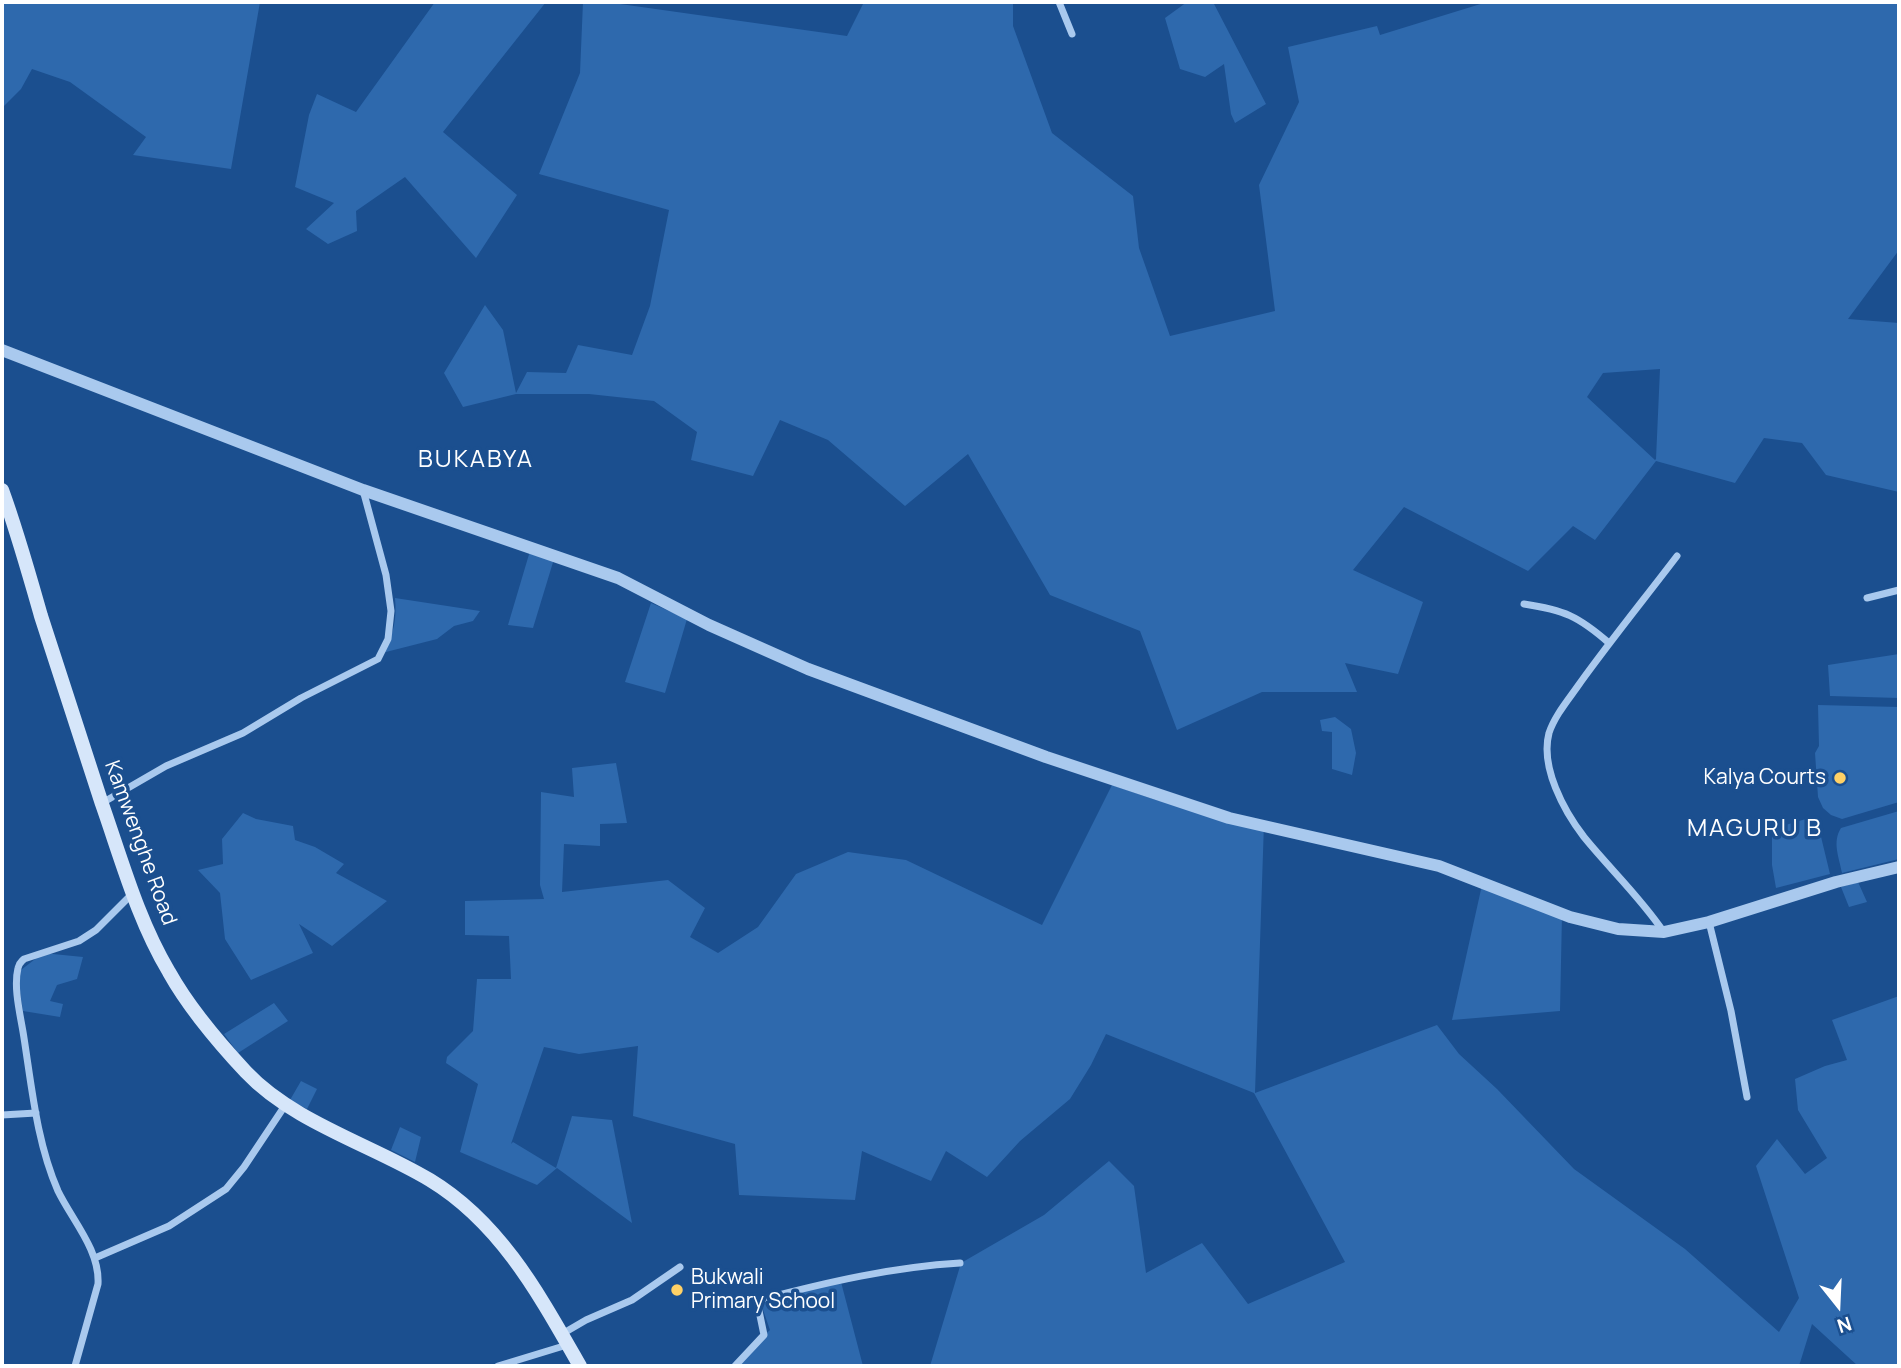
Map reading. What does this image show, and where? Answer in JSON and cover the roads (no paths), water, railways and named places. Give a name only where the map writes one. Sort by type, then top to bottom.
[{"type":"main road","name":"Kamwenghe Road","points":[[2,490],[132,894],[162,961],[178,989],[263,1089],[315,1121],[430,1180],[454,1196],[487,1225],[520,1266],[580,1366]]},
{"type":"street","points":[[1059,2],[1072,34]]},
{"type":"street","points":[[2,350],[363,490],[618,579],[709,625],[807,669],[1172,801],[1268,829],[1439,866],[1570,917],[1618,929],[1664,932],[1709,922],[1836,882],[1899,867]]},
{"type":"street","points":[[102,803],[166,766],[243,733],[301,698],[378,659],[388,639],[391,611],[386,575],[363,490]]},
{"type":"street","points":[[1664,932],[1583,836],[1559,793],[1547,751],[1549,734],[1560,712],[1609,643],[1677,556]]},
{"type":"street","points":[[1867,598],[1899,590]]},
{"type":"street","points":[[1524,604],[1573,615],[1609,643]]},
{"type":"street","points":[[75,1366],[99,1272],[95,1258],[58,1190],[45,1155],[18,1003],[19,965],[23,960],[79,941],[96,930],[132,894]]},
{"type":"street","points":[[1709,922],[1731,1011],[1747,1097]]},
{"type":"street","points":[[95,1258],[169,1226],[226,1189],[244,1167],[286,1103]]},
{"type":"street","points":[[2,1115],[36,1113]]},
{"type":"street","points":[[735,1366],[764,1335],[758,1306],[763,1299],[897,1269],[960,1264]]},
{"type":"street","points":[[498,1366],[565,1340],[586,1321],[632,1300],[680,1267]]},
{"type":"place","name":"Kalya Courts","points":[[1840,778]]},
{"type":"place","name":"Bukwali Primary School","points":[[677,1290]]},
{"type":"district","name":"BUKABYA","points":[[476,460]]},
{"type":"district","name":"MAGURU B","points":[[1755,829]]}]
